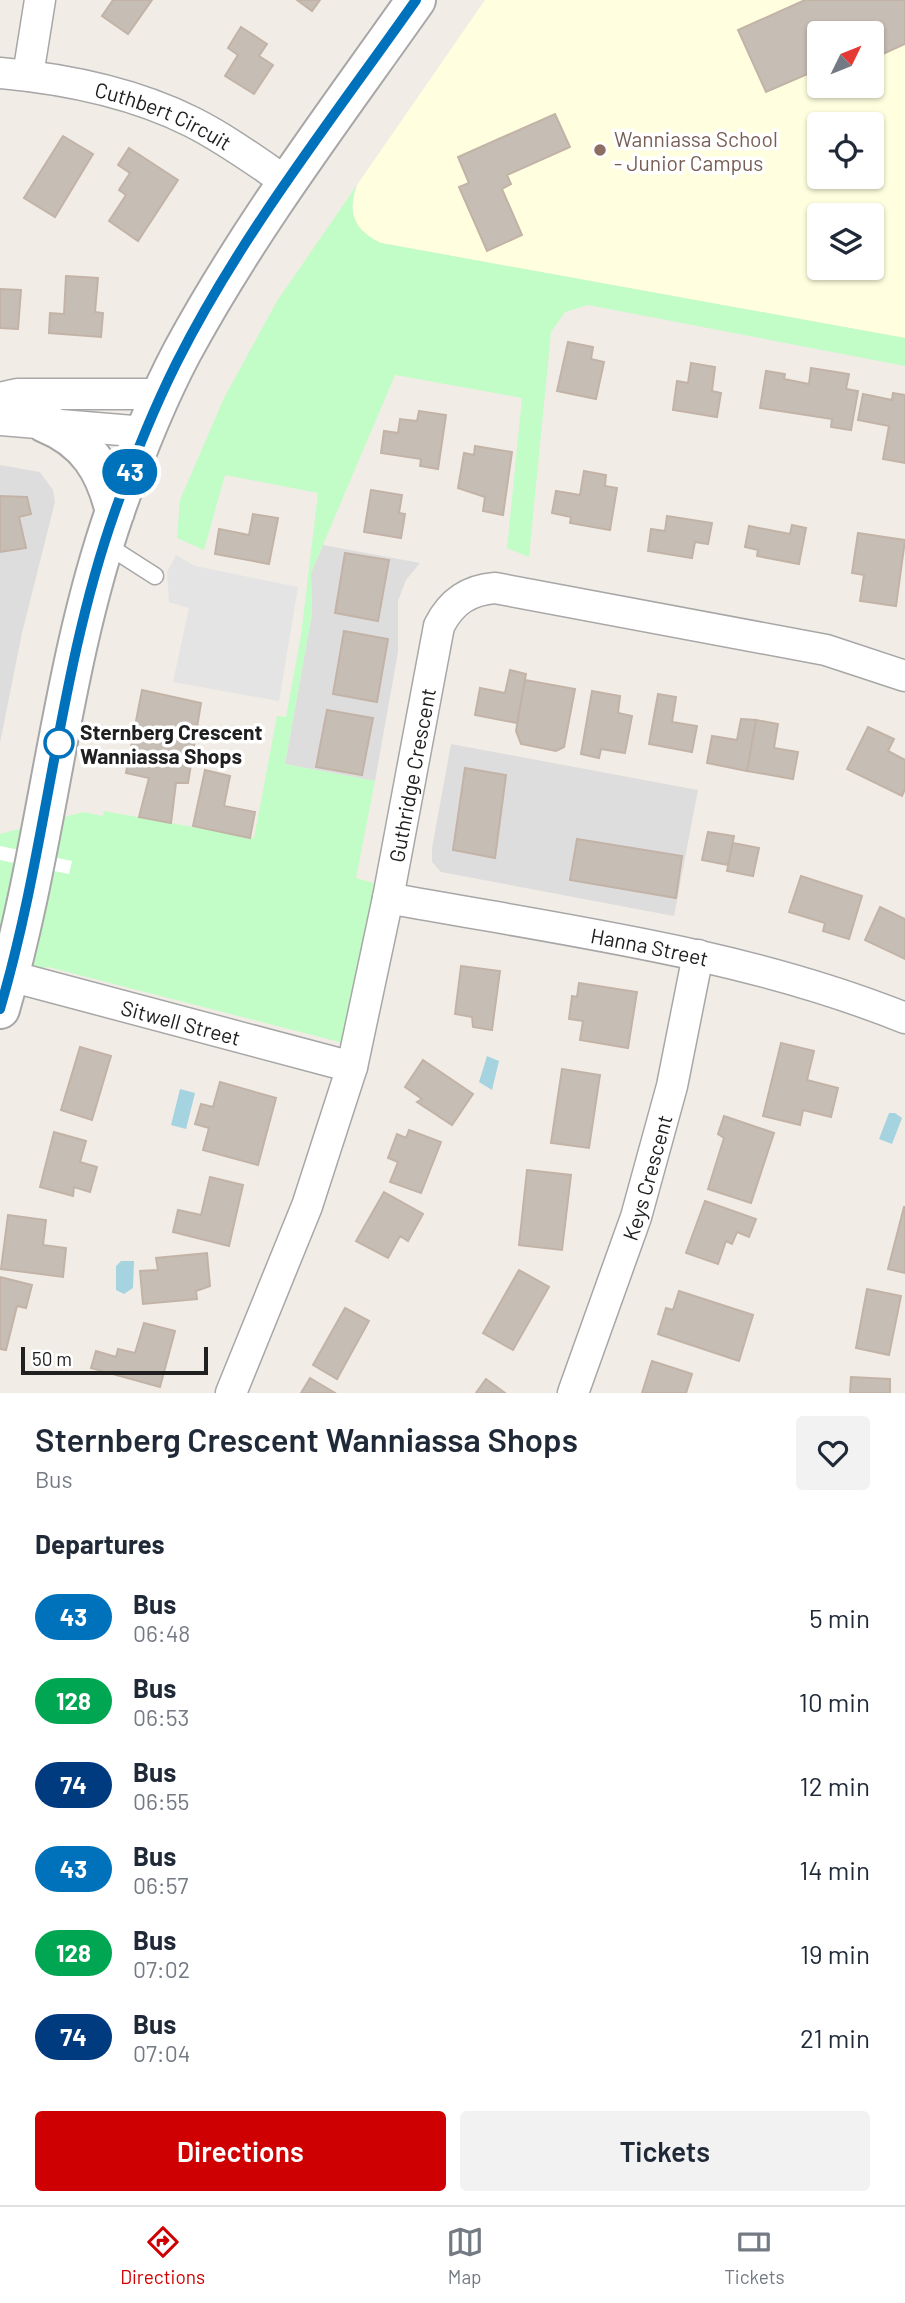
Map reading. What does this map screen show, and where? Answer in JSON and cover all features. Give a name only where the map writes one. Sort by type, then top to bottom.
[{"type":"street","name":"Cuthbert Circuit","points":[[40,0],[14,74],[63,80],[129,96],[190,121],[288,183]]},
{"type":"street","points":[[5,993],[80,641],[110,528],[145,432],[162,394],[233,263],[416,0]]},
{"type":"street","points":[[0,398],[18,394],[162,394]]},
{"type":"street","points":[[0,420],[145,432]]},
{"type":"street","points":[[45,424],[59,429],[93,457],[108,482],[110,528]]},
{"type":"street","name":"Guthridge Crescent","points":[[231,1393],[307,1206],[352,1067],[388,898],[439,626],[458,600],[480,589],[495,588],[826,650],[905,676]]},
{"type":"street","name":"Hanna Street","points":[[388,898],[698,955],[788,977],[905,1018]]},
{"type":"street","name":"Keys Crescent","points":[[573,1393],[636,1217],[672,1086],[698,955]]},
{"type":"street","name":"Sitwell Street","points":[[5,993],[352,1067]]},
{"type":"lane","points":[[110,528],[155,576]]},
{"type":"shaded area","name":"Wanniassa School - Junior Campus","points":[[485,0],[905,0],[905,338],[381,243],[364,235],[353,220],[351,202],[357,185]]},
{"type":"shaded area","points":[[0,465],[40,472],[53,490],[55,502],[22,633],[0,743]]},
{"type":"shaded area","points":[[323,545],[420,563],[406,580],[398,601],[398,652],[375,781],[285,764],[312,614],[311,573]]},
{"type":"shaded area","points":[[176,555],[195,566],[298,587],[279,701],[173,682],[189,608],[169,602],[167,572]]},
{"type":"shaded area","points":[[451,744],[698,790],[674,916],[441,872],[432,862],[432,848]]},
{"type":"green space","points":[[357,185],[353,204],[355,220],[364,232],[381,243],[905,338],[905,366],[588,305],[565,312],[551,332],[529,557],[507,548],[522,398],[395,375],[311,573],[312,614],[285,764],[375,781],[356,878],[384,886],[343,1043],[48,967],[0,976],[0,834],[83,812],[103,816],[104,811],[254,838],[277,716],[286,717],[301,635],[318,493],[225,475],[204,550],[177,538],[180,500],[224,398],[277,301]]},
{"type":"water","points":[[487,1056],[499,1061],[492,1090],[479,1082]]},
{"type":"water","points":[[180,1089],[195,1093],[186,1129],[171,1125]]},
{"type":"water","points":[[889,1113],[895,1113],[902,1118],[892,1144],[879,1139]]},
{"type":"water","points":[[121,1261],[134,1261],[133,1288],[124,1294],[116,1290],[116,1266]]},
{"type":"pier","points":[[0,846],[72,861],[69,874],[0,860]]},
{"type":"building","points":[[113,0],[152,0],[128,34],[102,16]]},
{"type":"building","points":[[297,0],[320,0],[312,11]]},
{"type":"building","name":"Wanniassa School - Junior Campus","points":[[805,0],[905,0],[905,44],[884,54],[884,21],[807,21],[807,74],[766,92],[738,30]]},
{"type":"building","points":[[241,27],[267,44],[259,56],[273,65],[254,94],[225,76],[238,55],[228,48]]},
{"type":"building","points":[[555,114],[570,147],[507,175],[511,184],[502,189],[522,235],[487,251],[459,187],[469,183],[458,157]]},
{"type":"building","points":[[63,136],[93,154],[55,217],[24,198]]},
{"type":"building","points":[[129,148],[178,180],[138,241],[109,221],[126,195],[119,190],[130,173],[118,165]]},
{"type":"building","points":[[66,276],[98,278],[95,312],[103,313],[101,337],[49,333],[50,313],[64,314]]},
{"type":"building","points":[[0,289],[21,290],[18,329],[0,328]]},
{"type":"building","points":[[568,342],[593,347],[591,359],[604,362],[596,399],[557,391]]},
{"type":"building","points":[[691,363],[715,367],[712,391],[721,393],[717,417],[673,410],[677,381],[688,383]]},
{"type":"building","points":[[811,368],[849,374],[846,389],[858,391],[851,430],[831,427],[832,419],[760,408],[766,371],[785,374],[784,379],[809,384]]},
{"type":"building","points":[[893,393],[905,395],[905,463],[883,459],[889,426],[858,420],[863,394],[892,400]]},
{"type":"building","points":[[419,411],[446,415],[438,469],[420,466],[421,459],[381,453],[384,431],[398,433],[400,419],[417,421]]},
{"type":"building","points":[[475,446],[512,452],[503,515],[483,511],[485,497],[458,488],[464,453],[474,455]]},
{"type":"building","points":[[584,471],[606,475],[605,486],[617,488],[610,530],[570,523],[571,517],[552,513],[556,491],[580,495]]},
{"type":"building","points":[[371,490],[402,495],[399,513],[405,514],[401,538],[364,532]]},
{"type":"building","points":[[0,496],[27,497],[31,514],[19,517],[26,548],[0,552]]},
{"type":"building","points":[[253,514],[278,518],[269,564],[215,554],[219,529],[249,535]]},
{"type":"building","points":[[667,516],[712,523],[708,544],[695,542],[692,558],[648,551],[651,529],[665,531]]},
{"type":"building","points":[[792,525],[806,528],[799,564],[757,556],[758,550],[745,547],[749,526],[790,534]]},
{"type":"building","points":[[858,533],[905,540],[896,606],[860,601],[864,575],[852,573]]},
{"type":"building","points":[[345,553],[389,560],[378,621],[335,613]]},
{"type":"building","points":[[344,631],[388,639],[377,702],[333,694]]},
{"type":"building","points":[[510,670],[526,674],[517,723],[475,715],[480,688],[505,693]]},
{"type":"building","points":[[525,680],[575,689],[564,747],[556,751],[521,744],[516,731]]},
{"type":"building","points":[[142,690],[201,703],[188,783],[176,783],[171,823],[139,817],[149,778],[126,773]]},
{"type":"building","points":[[592,691],[620,696],[618,713],[632,716],[625,753],[601,749],[599,758],[581,754]]},
{"type":"building","points":[[658,694],[676,697],[672,722],[697,726],[692,752],[649,744]]},
{"type":"building","points":[[327,710],[373,718],[362,775],[316,767]]},
{"type":"building","points":[[741,719],[756,720],[747,771],[707,763],[712,736],[737,740]]},
{"type":"building","points":[[756,720],[778,724],[774,748],[798,752],[793,779],[747,771]]},
{"type":"building","points":[[868,727],[894,739],[888,751],[905,760],[905,789],[902,796],[847,769]]},
{"type":"building","points":[[465,768],[506,775],[495,858],[453,850]]},
{"type":"building","points":[[205,770],[230,776],[224,806],[255,812],[250,838],[193,826]]},
{"type":"building","points":[[708,832],[734,836],[728,865],[702,860]]},
{"type":"building","points":[[577,839],[682,856],[676,898],[570,880]]},
{"type":"building","points":[[733,843],[759,848],[753,876],[727,871]]},
{"type":"building","points":[[801,876],[862,896],[849,939],[823,931],[825,923],[789,912]]},
{"type":"building","points":[[880,907],[905,919],[905,959],[865,940]]},
{"type":"building","points":[[461,966],[500,971],[492,1030],[473,1027],[472,1017],[455,1014]]},
{"type":"building","points":[[579,983],[637,992],[628,1048],[580,1040],[583,1021],[569,1019],[572,996],[577,997]]},
{"type":"building","points":[[781,1043],[814,1051],[807,1080],[838,1088],[831,1117],[803,1110],[800,1125],[763,1116]]},
{"type":"building","points":[[80,1047],[111,1056],[92,1120],[61,1110]]},
{"type":"building","points":[[423,1060],[473,1094],[452,1125],[417,1102],[422,1099],[405,1087]]},
{"type":"building","points":[[562,1069],[600,1075],[589,1148],[551,1143]]},
{"type":"building","points":[[220,1082],[276,1098],[258,1165],[203,1150],[209,1128],[195,1124],[201,1104],[213,1107]]},
{"type":"building","points":[[724,1116],[774,1133],[751,1203],[708,1189],[724,1138],[718,1134]]},
{"type":"building","points":[[409,1130],[441,1142],[421,1193],[390,1182],[398,1162],[388,1158],[397,1134],[406,1138]]},
{"type":"building","points":[[54,1132],[86,1141],[80,1162],[97,1167],[90,1192],[74,1187],[73,1196],[40,1187]]},
{"type":"building","points":[[527,1170],[571,1175],[562,1250],[519,1245]]},
{"type":"building","points":[[210,1177],[243,1185],[229,1246],[173,1232],[178,1210],[201,1215]]},
{"type":"building","points":[[384,1192],[423,1214],[408,1241],[400,1236],[388,1258],[356,1241]]},
{"type":"building","points":[[705,1201],[756,1219],[749,1237],[737,1232],[732,1244],[726,1241],[718,1264],[686,1253]]},
{"type":"building","points":[[905,1207],[905,1273],[888,1269]]},
{"type":"building","points":[[8,1215],[46,1220],[43,1245],[66,1248],[63,1277],[1,1269]]},
{"type":"building","points":[[207,1253],[210,1286],[196,1291],[197,1299],[143,1304],[140,1271],[158,1270],[156,1258]]},
{"type":"building","points":[[519,1270],[549,1287],[513,1350],[483,1333]]},
{"type":"building","points":[[0,1277],[32,1285],[26,1308],[17,1306],[6,1350],[0,1349]]},
{"type":"building","points":[[867,1289],[901,1296],[889,1355],[856,1348]]},
{"type":"building","points":[[679,1291],[753,1315],[739,1361],[658,1334],[666,1308],[673,1310]]},
{"type":"building","points":[[345,1308],[369,1321],[337,1379],[313,1365]]},
{"type":"building","points":[[144,1323],[175,1331],[160,1387],[91,1368],[96,1351],[116,1357],[118,1349],[135,1353]]},
{"type":"building","points":[[652,1361],[692,1374],[686,1393],[642,1393]]},
{"type":"building","points":[[851,1377],[890,1379],[890,1393],[850,1393]]},
{"type":"building","points":[[310,1378],[335,1393],[301,1393]]},
{"type":"building","points":[[486,1379],[505,1393],[476,1393]]},
{"type":"bus line","name":"43","points":[[0,1009],[34,867],[80,641],[111,523],[149,419],[233,263],[416,0]]},
{"type":"place","name":"Wanniassa School - Junior Campus","points":[[600,150]]},
{"type":"place","name":"Sternberg Crescent Wanniassa Shops","points":[[59,743]]}]
